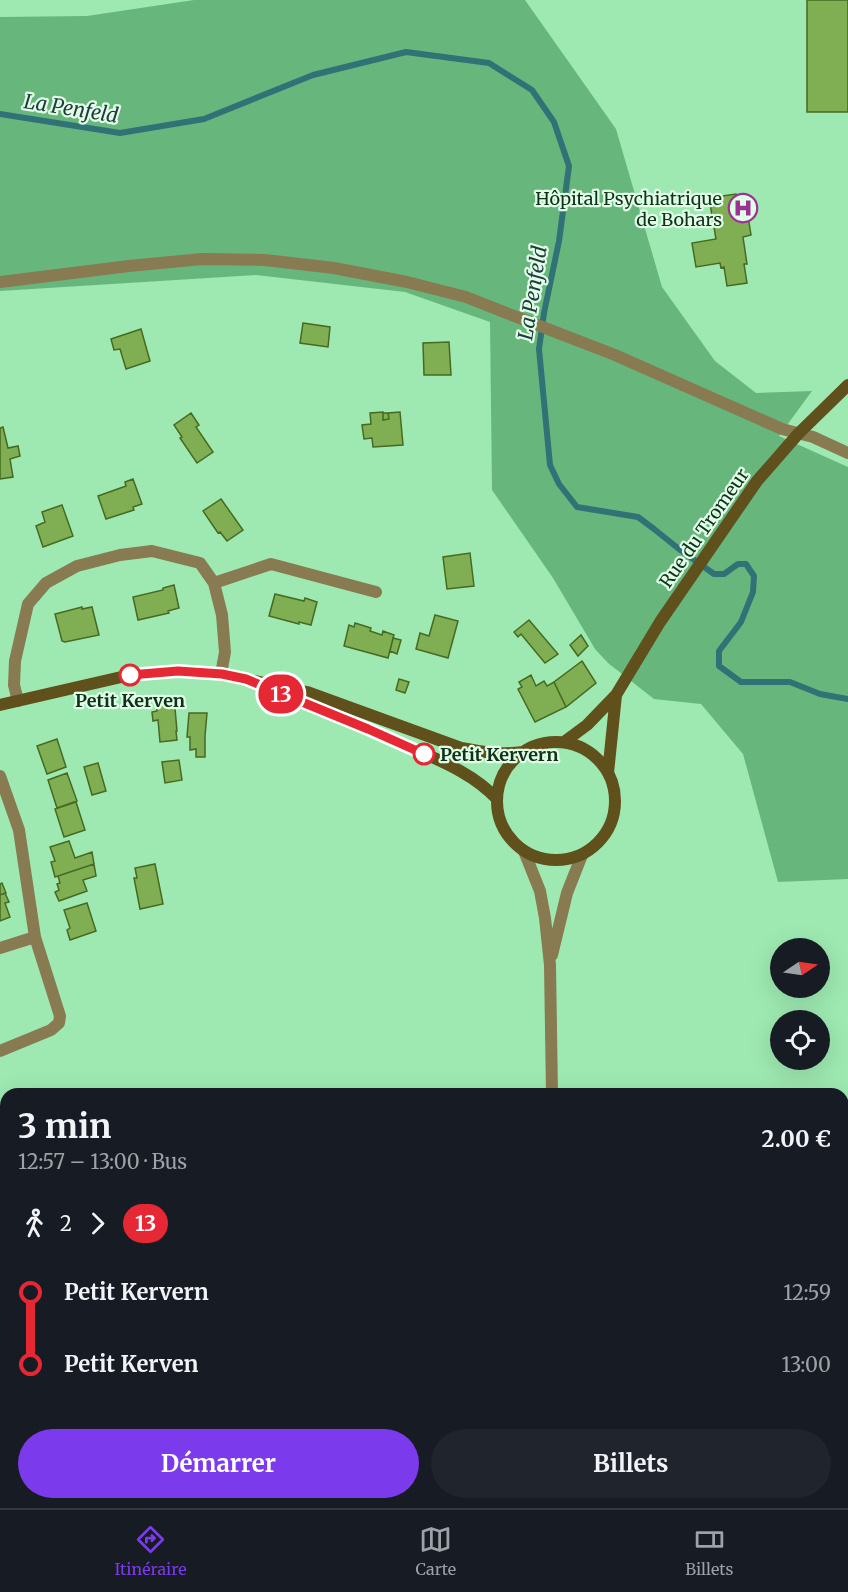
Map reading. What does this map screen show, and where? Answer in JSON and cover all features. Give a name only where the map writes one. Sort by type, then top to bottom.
[{"type":"main road","name":"Rue du Tromeur","points":[[564,742],[587,724],[616,695],[660,622],[758,481],[798,434],[848,384]]},
{"type":"main road","points":[[0,705],[130,675],[178,671],[222,674],[307,693],[461,748],[487,753],[523,752]]},
{"type":"main road","points":[[246,679],[455,768],[488,790],[497,799]]},
{"type":"main road","name":"Rue du Tromeur","points":[[608,773],[616,695]]},
{"type":"main road","points":[[550,742],[564,742],[578,746],[600,762],[608,773],[614,788],[615,804],[613,820],[606,834],[595,846],[582,855],[568,860],[553,861],[538,858],[524,851],[509,838],[500,820],[498,788],[514,759],[523,752],[550,742]]},
{"type":"street","points":[[0,282],[202,259],[265,260],[334,268],[407,282],[466,297],[615,355],[782,429],[813,437],[848,453]]},
{"type":"street","points":[[18,701],[14,685],[15,662],[28,604],[46,583],[77,566],[120,555],[152,551],[200,562],[214,583],[222,615],[225,652],[222,674]]},
{"type":"street","points":[[214,583],[271,564],[376,592]]},
{"type":"street","points":[[0,776],[19,830],[35,936],[60,1016],[59,1023],[51,1030],[0,1051]]},
{"type":"street","points":[[524,851],[540,891],[545,918],[550,965],[552,1088]]},
{"type":"street","points":[[550,965],[567,893],[582,855]]},
{"type":"street","points":[[0,948],[35,936]]},
{"type":"green space","points":[[194,0],[525,0],[616,129],[662,287],[715,361],[756,393],[812,391],[779,436],[848,467],[848,879],[778,882],[743,754],[701,704],[654,699],[608,663],[595,649],[553,578],[492,490],[490,322],[405,292],[256,275],[0,291],[0,17],[87,16]]},
{"type":"building","points":[[807,0],[848,0],[848,112],[807,112]]},
{"type":"building","points":[[736,194],[739,211],[747,210],[751,235],[743,237],[747,283],[727,286],[724,267],[721,268],[720,263],[696,267],[692,243],[716,239],[709,198]]},
{"type":"building","points":[[303,323],[330,327],[328,347],[300,343]]},
{"type":"building","points":[[141,329],[150,361],[126,369],[120,349],[114,350],[111,339]]},
{"type":"building","points":[[449,342],[451,375],[424,375],[423,343]]},
{"type":"building","points":[[383,412],[383,420],[389,419],[388,413],[400,412],[403,445],[373,447],[372,438],[364,439],[362,425],[371,424],[370,413]]},
{"type":"building","points":[[191,413],[199,425],[196,427],[213,452],[197,463],[174,425]]},
{"type":"building","points":[[383,413],[388,413],[389,419],[383,420]]},
{"type":"building","points":[[3,427],[8,448],[18,446],[20,456],[10,459],[13,477],[0,479],[0,428]]},
{"type":"building","points":[[133,479],[142,504],[133,507],[134,510],[106,519],[98,496],[126,486],[125,482]]},
{"type":"building","points":[[221,499],[243,530],[227,541],[220,532],[218,533],[203,511]]},
{"type":"building","points":[[62,505],[73,536],[43,547],[36,526],[45,522],[42,512]]},
{"type":"building","points":[[470,553],[474,586],[447,589],[443,557]]},
{"type":"building","points":[[174,585],[179,608],[168,611],[169,613],[138,620],[133,597]]},
{"type":"building","points":[[275,594],[317,602],[311,625],[269,616]]},
{"type":"building","points":[[82,607],[82,609],[92,607],[99,635],[62,641],[55,614]]},
{"type":"building","points":[[435,615],[458,621],[448,658],[416,649],[420,633],[429,636]]},
{"type":"building","points":[[529,620],[558,654],[545,663],[521,634],[518,637],[514,632]]},
{"type":"building","points":[[355,623],[371,628],[370,631],[382,635],[383,631],[394,635],[388,658],[344,646],[349,625],[354,627]]},
{"type":"building","points":[[581,635],[588,646],[578,656],[570,645]]},
{"type":"building","points":[[393,638],[401,640],[397,654],[390,651]]},
{"type":"building","points":[[582,661],[596,683],[566,707],[554,682]]},
{"type":"building","points":[[531,675],[536,686],[544,681],[547,686],[554,682],[566,707],[535,722],[518,689],[522,687],[519,682]]},
{"type":"building","points":[[399,679],[409,682],[405,693],[396,690]]},
{"type":"building","points":[[174,697],[177,740],[160,742],[158,720],[153,721],[152,712],[157,711],[156,698]]},
{"type":"building","points":[[189,713],[207,713],[205,757],[196,757],[196,749],[190,750],[190,737],[187,737]]},
{"type":"building","points":[[57,739],[66,767],[47,774],[37,746]]},
{"type":"building","points":[[179,760],[182,780],[165,783],[162,762]]},
{"type":"building","points":[[98,763],[106,791],[92,795],[84,767]]},
{"type":"building","points":[[67,773],[77,801],[57,808],[48,780]]},
{"type":"building","points":[[76,802],[85,830],[64,837],[55,809]]},
{"type":"building","points":[[69,841],[75,858],[92,852],[94,864],[55,877],[51,862],[55,861],[50,847]]},
{"type":"building","points":[[94,864],[96,876],[83,880],[87,891],[59,901],[55,892],[59,890],[58,876]]},
{"type":"building","points":[[155,864],[163,904],[140,909],[134,878],[137,878],[135,868]]},
{"type":"building","points":[[2,883],[6,893],[0,895],[0,884]]},
{"type":"building","points":[[5,893],[9,902],[5,903],[10,917],[0,921],[0,895]]},
{"type":"building","points":[[87,903],[96,931],[70,940],[67,930],[70,928],[64,910]]},
{"type":"waterway","name":"La Penfeld","points":[[0,114],[120,133],[204,119],[313,75],[406,52],[489,63],[532,90],[554,122],[569,166],[559,241],[539,349],[550,465],[559,484],[577,507],[638,517],[714,574],[724,574],[738,564],[746,564],[754,576],[753,592],[741,622],[719,651],[719,666],[741,682],[790,682],[820,694],[848,699]]},
{"type":"bus line","name":"13","points":[[130,675],[178,671],[222,674],[246,679],[424,754]]},
{"type":"place","name":"Hôpital Psychiatrique de Bohars","points":[[743,208]]},
{"type":"place","name":"Petit Kerven","points":[[130,675]]},
{"type":"place","name":"Petit Kervern","points":[[424,754]]}]
